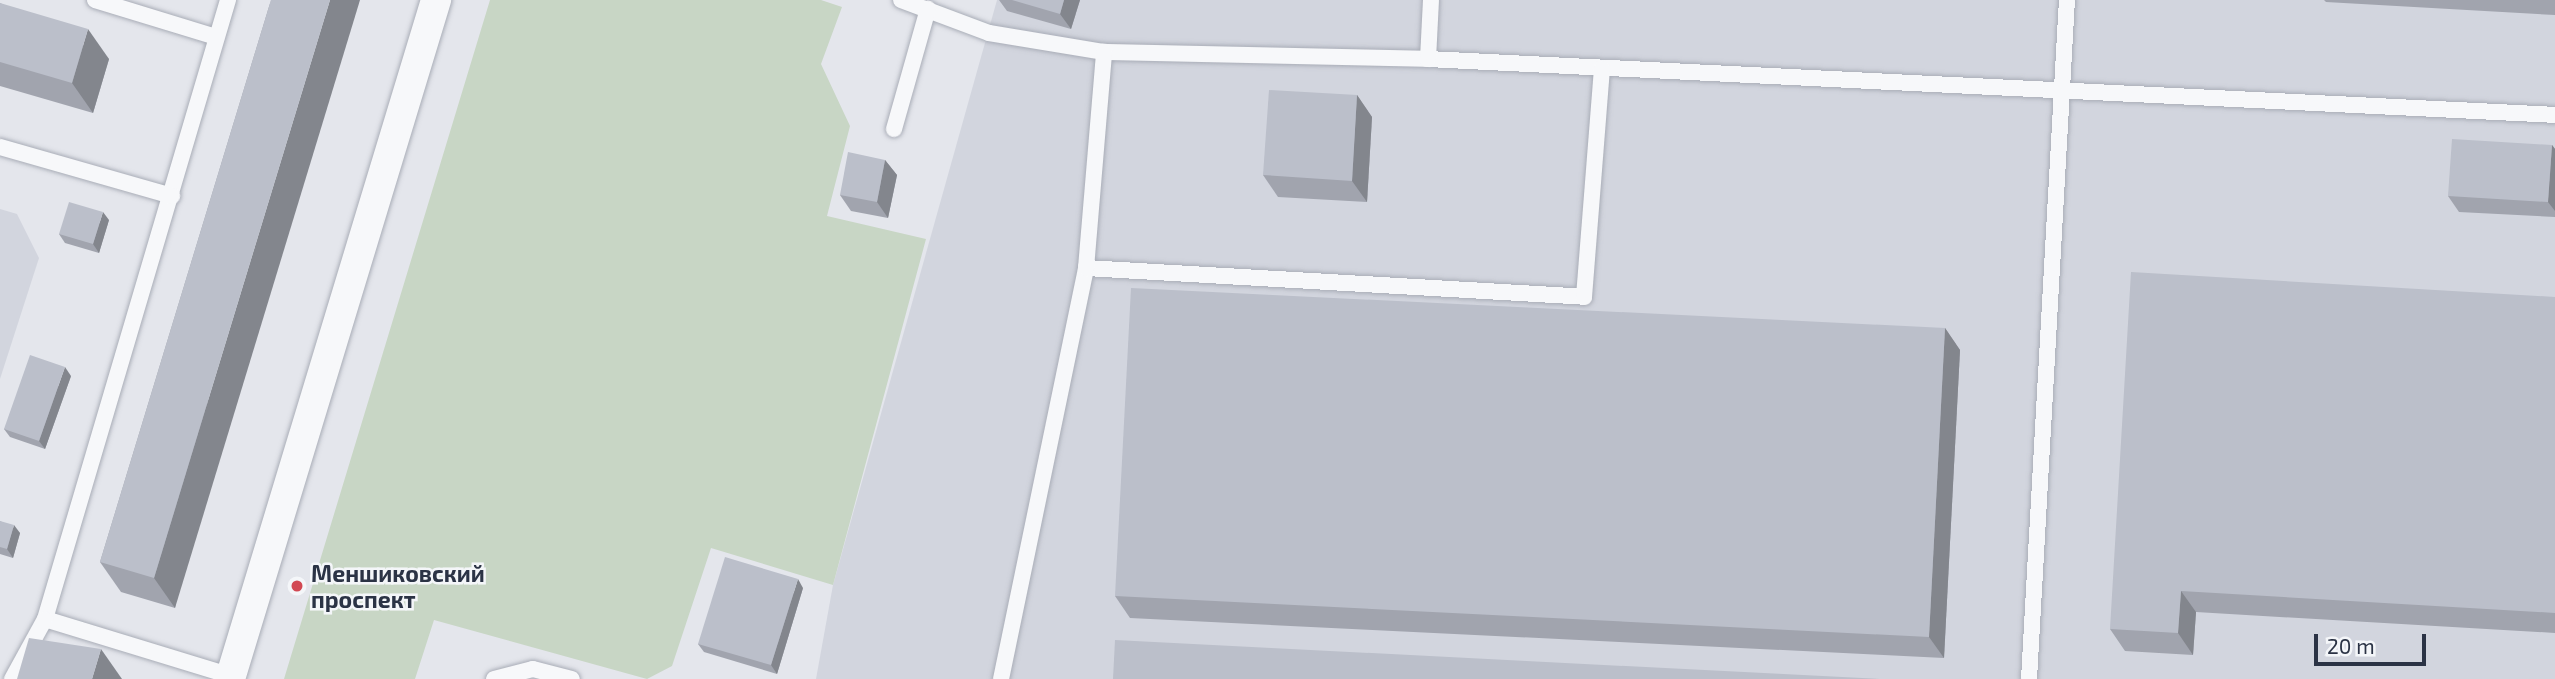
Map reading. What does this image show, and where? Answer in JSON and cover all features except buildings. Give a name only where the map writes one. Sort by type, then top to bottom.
[{"type":"street","points":[[231,678],[436,0]]},
{"type":"lane","points":[[95,0],[216,37]]},
{"type":"lane","points":[[12,679],[45,619],[228,0]]},
{"type":"lane","points":[[901,0],[924,5],[989,33],[1104,52],[1428,58],[2063,93],[2555,115]]},
{"type":"lane","points":[[1428,58],[1431,0]]},
{"type":"lane","points":[[2029,679],[2067,0]]},
{"type":"lane","points":[[894,129],[924,5]]},
{"type":"lane","points":[[1001,679],[1086,268],[1104,52]]},
{"type":"lane","points":[[1086,268],[1584,297],[1602,69]]},
{"type":"lane","points":[[0,147],[172,196]]},
{"type":"lane","points":[[45,619],[231,678]]},
{"type":"lane","points":[[494,679],[533,668],[572,679]]},
{"type":"shaded area","points":[[997,0],[2555,0],[2555,679],[816,679],[833,585]]},
{"type":"shaded area","points":[[0,209],[17,214],[39,258],[0,379]]},
{"type":"green space","points":[[490,0],[821,0],[842,7],[821,64],[850,126],[827,216],[926,239],[833,585],[711,548],[672,666],[647,679],[434,620],[415,679],[284,679]]},
{"type":"place","name":"Меншиковский проспект","points":[[297,586]]}]
